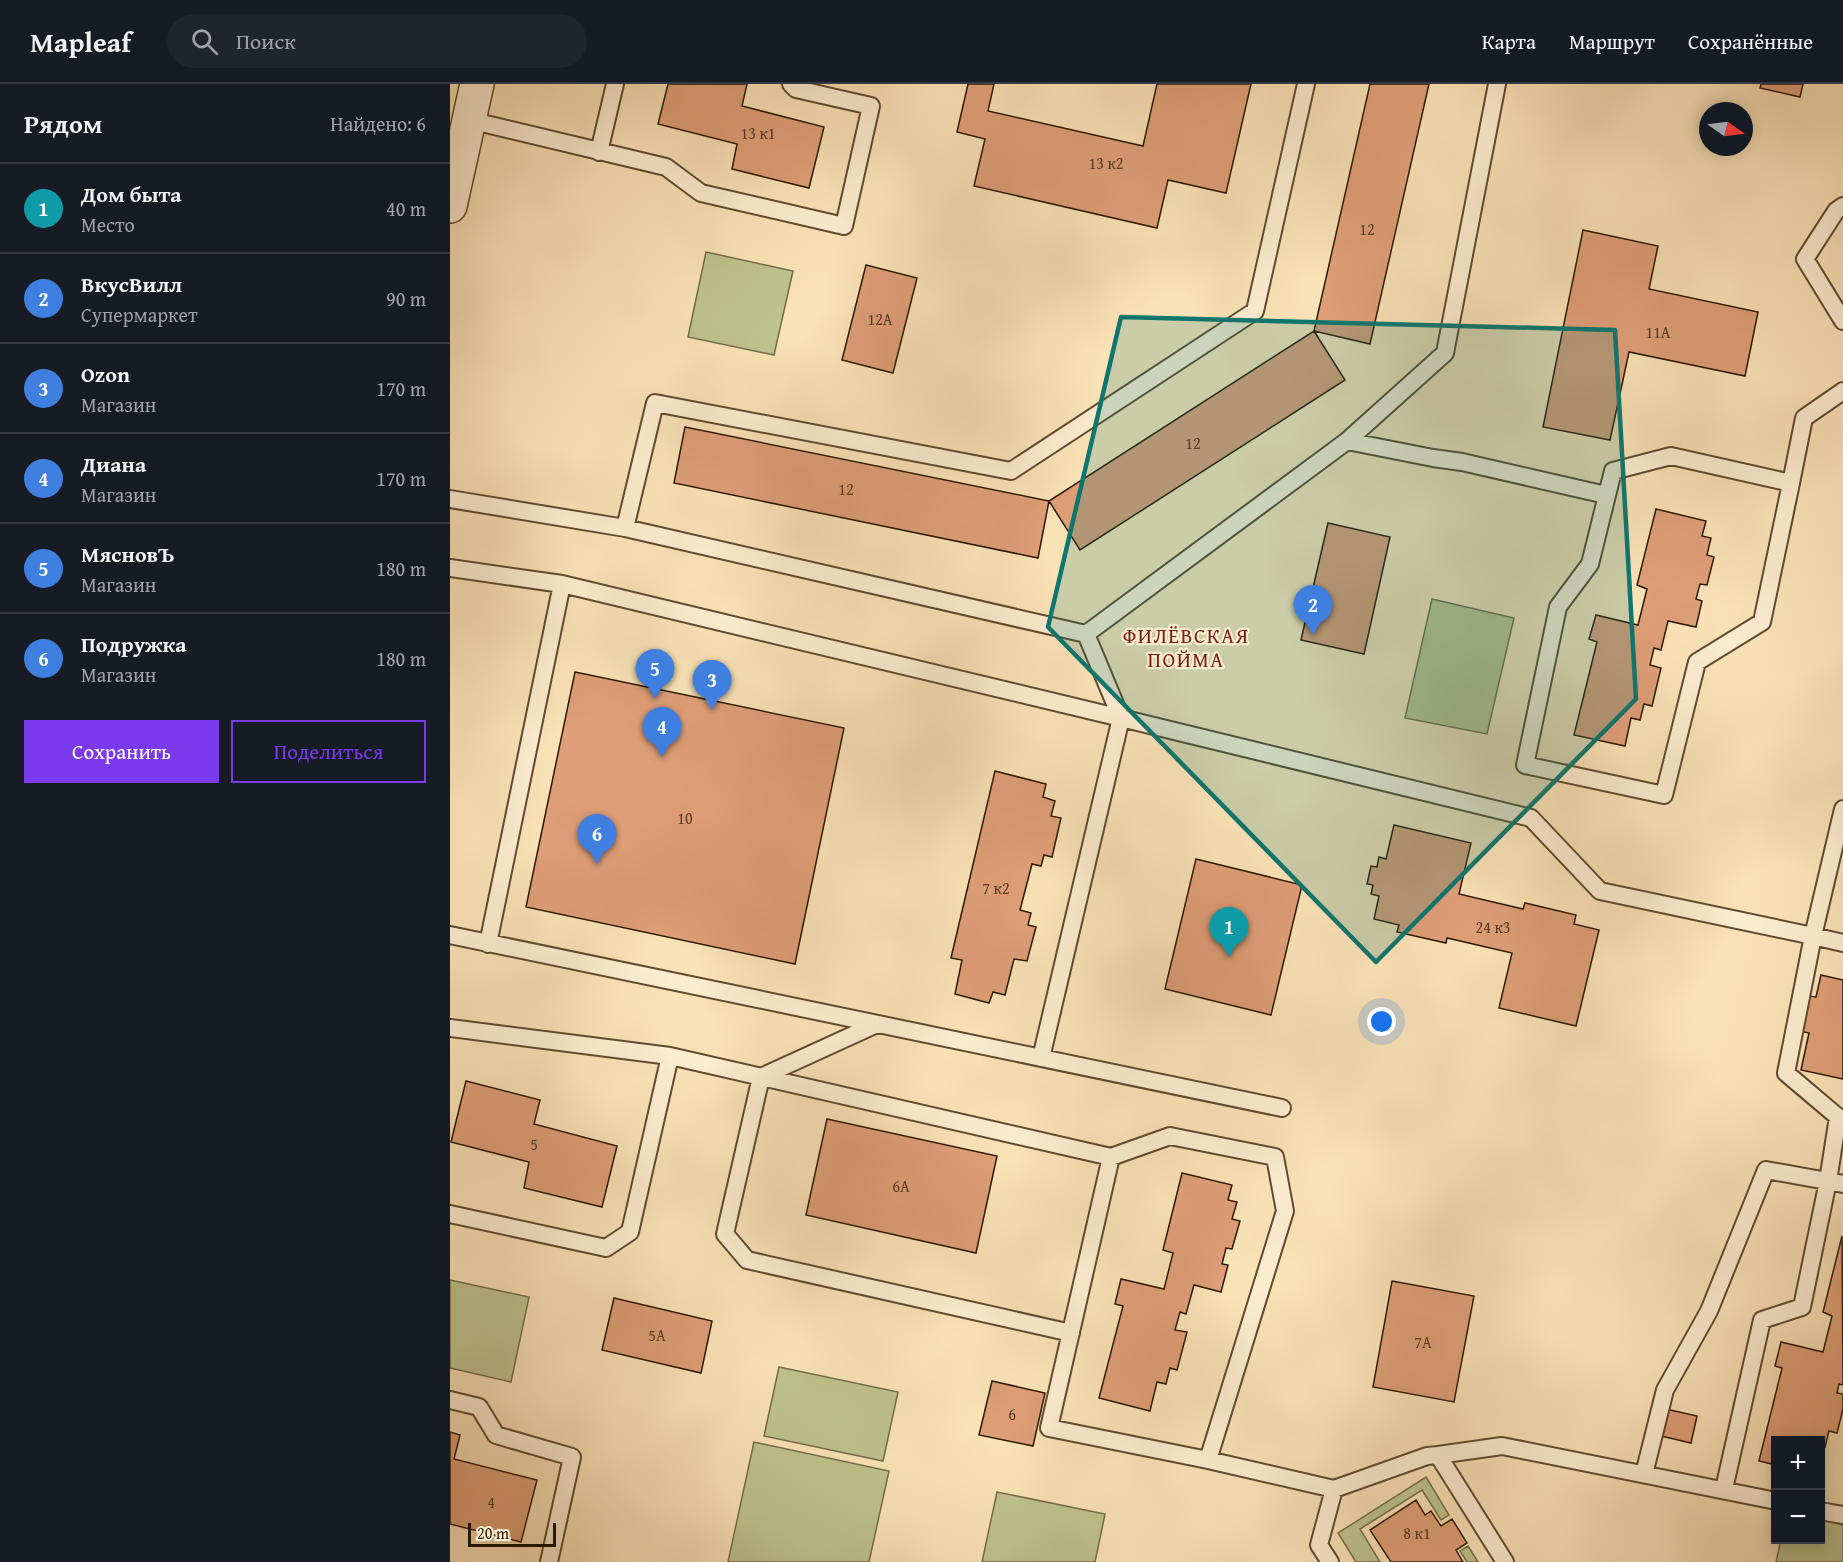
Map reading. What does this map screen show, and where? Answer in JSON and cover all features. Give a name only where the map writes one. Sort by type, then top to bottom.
[{"type":"street","points":[[450,206],[477,84]]},
{"type":"lane","points":[[599,152],[615,84]]},
{"type":"lane","points":[[469,120],[666,166],[701,193],[844,226],[871,106],[796,89],[791,84]]},
{"type":"lane","points":[[625,528],[655,403],[1011,471],[1021,465],[1255,311],[1306,84]]},
{"type":"lane","points":[[450,499],[625,528],[1086,634],[1347,441],[1445,353],[1497,84]]},
{"type":"lane","points":[[1843,206],[1836,211],[1805,259],[1843,321]]},
{"type":"lane","points":[[1791,483],[1671,456],[1613,471],[1590,564],[1557,607],[1525,765],[1664,795],[1697,662],[1762,622],[1791,483],[1804,418],[1843,391]]},
{"type":"lane","points":[[1347,441],[1462,462],[1606,495]]},
{"type":"lane","points":[[450,568],[562,584],[1531,818],[1600,891],[1843,943]]},
{"type":"lane","points":[[488,944],[562,584]]},
{"type":"lane","points":[[1041,1058],[1121,718],[1086,634]]},
{"type":"lane","points":[[1725,1489],[1762,1320],[1802,1307],[1836,1183],[1840,1117],[1786,1073],[1813,936],[1843,809]]},
{"type":"lane","points":[[450,935],[1282,1108]]},
{"type":"lane","points":[[761,1077],[877,1024]]},
{"type":"lane","points":[[450,1028],[670,1056],[1111,1157],[1170,1136],[1275,1157],[1285,1211],[1208,1460]]},
{"type":"lane","points":[[450,1214],[606,1248],[630,1232],[670,1056]]},
{"type":"lane","points":[[761,1077],[725,1234],[747,1260],[1071,1333]]},
{"type":"lane","points":[[1111,1157],[1049,1428],[1208,1460],[1334,1489],[1427,1456],[1502,1446],[1771,1500]]},
{"type":"lane","points":[[1644,1474],[1665,1390],[1709,1311],[1766,1170],[1836,1183]]},
{"type":"lane","points":[[450,1400],[479,1407],[496,1435],[572,1457],[549,1562]]},
{"type":"lane","points":[[1438,1455],[1505,1562]]},
{"type":"lane","points":[[1330,1562],[1319,1545],[1334,1489]]},
{"type":"lane","points":[[1825,1511],[1843,1515]]},
{"type":"highlighted area","points":[[1121,317],[1615,330],[1636,699],[1376,962],[1048,627]]},
{"type":"green space","points":[[706,252],[793,271],[774,355],[688,337]]},
{"type":"green space","points":[[1432,599],[1514,618],[1487,734],[1405,718]]},
{"type":"green space","points":[[450,1280],[529,1297],[511,1382],[450,1368]]},
{"type":"green space","points":[[779,1367],[898,1392],[883,1461],[764,1436]]},
{"type":"green space","points":[[754,1442],[889,1471],[869,1562],[728,1562]]},
{"type":"green space","points":[[1426,1477],[1449,1515],[1441,1520],[1422,1490],[1360,1529],[1380,1562],[1356,1562],[1338,1533]]},
{"type":"green space","points":[[997,1492],[1105,1514],[1095,1562],[982,1562]]},
{"type":"green space","points":[[1825,1521],[1843,1525],[1843,1562],[1776,1562],[1780,1544],[1825,1544]]},
{"type":"green space","points":[[1468,1546],[1478,1562],[1467,1562],[1460,1551]]},
{"type":"building","points":[[668,84],[747,84],[742,106],[824,127],[809,188],[732,169],[737,144],[658,124]]},
{"type":"building","points":[[968,84],[994,84],[988,111],[1143,146],[1157,84],[1251,84],[1226,193],[1168,180],[1157,228],[974,186],[985,139],[957,132]]},
{"type":"building","points":[[1370,84],[1429,84],[1370,344],[1314,331]]},
{"type":"building","points":[[1761,84],[1803,84],[1800,97],[1760,88]]},
{"type":"building","points":[[1583,230],[1658,246],[1649,289],[1758,312],[1745,376],[1629,352],[1610,440],[1543,427]]},
{"type":"building","points":[[866,265],[917,278],[893,373],[842,360]]},
{"type":"building","points":[[1314,331],[1345,380],[1080,550],[1049,501]]},
{"type":"building","points":[[685,427],[1049,501],[1038,558],[674,483]]},
{"type":"building","points":[[1656,509],[1706,521],[1702,536],[1711,538],[1707,555],[1714,557],[1707,585],[1700,584],[1696,599],[1702,601],[1696,627],[1668,621],[1661,650],[1654,648],[1650,665],[1661,668],[1652,706],[1644,704],[1640,720],[1631,718],[1625,746],[1574,735],[1597,642],[1589,639],[1596,615],[1638,625],[1647,589],[1637,585]]},
{"type":"building","points":[[1328,523],[1390,537],[1364,654],[1301,640]]},
{"type":"building","points":[[575,672],[844,728],[795,964],[526,907]]},
{"type":"building","points":[[995,771],[1046,784],[1043,797],[1055,801],[1051,816],[1061,818],[1052,857],[1044,855],[1041,866],[1032,864],[1020,910],[1031,913],[1028,925],[1036,927],[1027,961],[1014,959],[1005,995],[993,992],[989,1003],[955,994],[962,960],[951,958]]},
{"type":"building","points":[[1394,825],[1471,843],[1459,894],[1523,909],[1525,903],[1576,915],[1574,924],[1599,930],[1576,1026],[1499,1008],[1512,953],[1447,938],[1446,943],[1397,932],[1399,925],[1374,919],[1379,896],[1371,894],[1373,885],[1367,884],[1371,866],[1377,867],[1379,857],[1386,859]]},
{"type":"building","points":[[1196,859],[1302,885],[1271,1015],[1165,989]]},
{"type":"building","points":[[1821,975],[1843,980],[1843,1079],[1801,1070],[1809,1033],[1800,1031],[1808,996],[1816,997]]},
{"type":"building","points":[[466,1081],[540,1100],[534,1124],[617,1146],[602,1207],[524,1188],[529,1162],[451,1142]]},
{"type":"building","points":[[827,1119],[997,1156],[976,1253],[806,1215]]},
{"type":"building","points":[[1182,1173],[1232,1185],[1228,1200],[1237,1202],[1232,1219],[1240,1221],[1232,1249],[1226,1248],[1222,1264],[1228,1265],[1221,1292],[1194,1285],[1186,1314],[1180,1312],[1175,1330],[1187,1332],[1177,1370],[1170,1368],[1166,1384],[1157,1382],[1150,1411],[1099,1398],[1123,1306],[1115,1304],[1121,1279],[1164,1289],[1173,1253],[1163,1250]]},
{"type":"building","points":[[1842,1236],[1843,1385],[1839,1384],[1837,1393],[1843,1394],[1843,1409],[1837,1433],[1829,1431],[1825,1447],[1825,1436],[1771,1436],[1771,1464],[1759,1461],[1782,1368],[1775,1366],[1781,1342],[1823,1352],[1832,1316],[1823,1312]]},
{"type":"building","points":[[1392,1281],[1474,1296],[1454,1402],[1373,1387]]},
{"type":"building","points":[[614,1298],[712,1321],[701,1373],[602,1350]]},
{"type":"building","points":[[992,1381],[1045,1393],[1033,1446],[979,1435]]},
{"type":"building","points":[[1666,1409],[1697,1416],[1691,1443],[1661,1436]]},
{"type":"building","points":[[450,1432],[460,1435],[454,1459],[537,1480],[521,1542],[450,1524]]},
{"type":"building","points":[[1416,1500],[1425,1515],[1431,1511],[1441,1526],[1452,1519],[1467,1543],[1456,1550],[1463,1562],[1391,1562],[1370,1530]]},
{"type":"place","name":"ВкусВилл","points":[[1313,635]]},
{"type":"place","name":"МясновЪ","points":[[655,699]]},
{"type":"place","name":"Ozon","points":[[712,710]]},
{"type":"place","name":"Диана","points":[[662,757]]},
{"type":"place","name":"Подружка","points":[[597,864]]},
{"type":"place","name":"Дом быта","points":[[1229,957]]},
{"type":"district","name":"ФИЛЁВСКАЯ ПОЙМА","points":[[1186,648]]}]
